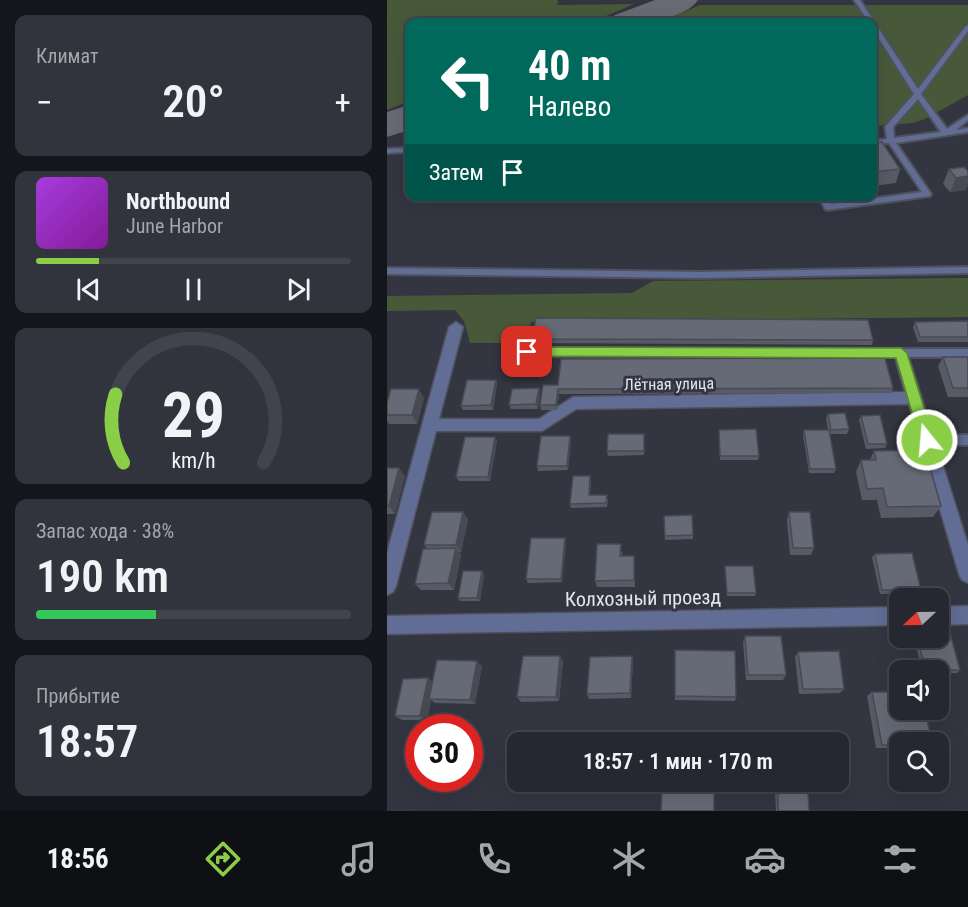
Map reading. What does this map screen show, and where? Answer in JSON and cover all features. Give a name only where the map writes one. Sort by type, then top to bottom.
[{"type":"street","points":[[387,586],[456,327]]},
{"type":"street","points":[[901,353],[968,574]]},
{"type":"street","name":"Лётная улица","points":[[430,425],[542,424],[573,403],[914,398]]},
{"type":"street","points":[[949,616],[968,615]]},
{"type":"street","name":"Колхозный проезд","points":[[387,625],[889,616]]},
{"type":"lane","points":[[858,0],[869,18]]},
{"type":"lane","points":[[877,201],[927,194],[891,141],[889,127],[918,94],[968,27]]},
{"type":"lane","points":[[877,31],[946,133]]},
{"type":"lane","points":[[946,133],[968,117]]},
{"type":"lane","points":[[877,143],[968,130]]},
{"type":"lane","points":[[387,151],[405,150]]},
{"type":"lane","points":[[825,201],[828,207],[874,201]]},
{"type":"lane","points":[[387,271],[725,275],[968,270]]},
{"type":"lane","points":[[527,352],[968,353]]},
{"type":"lane","points":[[927,440],[968,440]]},
{"type":"green space","points":[[387,0],[558,0],[557,5],[634,4],[601,18],[405,18],[405,103],[387,110]]},
{"type":"green space","points":[[700,5],[968,5],[968,95],[925,119],[912,123],[877,126],[877,18],[670,18]]},
{"type":"green space","points":[[968,278],[968,317],[531,322],[527,343],[470,343],[464,321],[455,310],[387,311],[387,296],[632,293],[653,281]]},
{"type":"building","points":[[882,142],[900,169],[877,172],[877,143]]},
{"type":"building","points":[[964,167],[968,171],[968,176],[956,178],[949,169]]},
{"type":"building","points":[[536,318],[868,320],[873,340],[532,339]]},
{"type":"building","points":[[968,321],[968,337],[920,337],[915,322]]},
{"type":"building","points":[[943,357],[968,357],[968,388],[953,388]]},
{"type":"building","points":[[885,358],[893,388],[558,389],[556,405],[540,405],[543,385],[558,385],[561,359]]},
{"type":"building","points":[[467,380],[496,380],[491,405],[461,406]]},
{"type":"building","points":[[539,388],[536,404],[509,405],[512,389]]},
{"type":"building","points":[[391,389],[419,389],[412,415],[387,415],[387,403]]},
{"type":"building","points":[[845,413],[849,429],[831,430],[828,414]]},
{"type":"building","points":[[880,415],[887,444],[868,444],[861,416]]},
{"type":"building","points":[[756,429],[759,456],[720,456],[719,430]]},
{"type":"building","points":[[804,430],[829,430],[836,469],[810,469]]},
{"type":"building","points":[[608,434],[644,434],[644,451],[607,451]]},
{"type":"building","points":[[541,436],[570,436],[567,466],[537,466]]},
{"type":"building","points":[[465,437],[495,437],[488,477],[456,477]]},
{"type":"building","points":[[925,450],[941,506],[887,507],[883,488],[867,489],[861,460],[876,460],[874,451]]},
{"type":"building","points":[[387,468],[399,468],[389,506],[387,506]]},
{"type":"building","points":[[573,476],[590,476],[589,495],[607,495],[606,503],[570,504]]},
{"type":"building","points":[[432,512],[463,512],[456,545],[424,545]]},
{"type":"building","points":[[789,512],[810,512],[814,548],[793,548]]},
{"type":"building","points":[[692,515],[693,535],[665,536],[664,516]]},
{"type":"building","points":[[531,538],[565,538],[561,579],[526,579]]},
{"type":"building","points":[[597,544],[621,544],[620,556],[634,556],[634,580],[595,581]]},
{"type":"building","points":[[456,548],[448,583],[415,584],[423,549]]},
{"type":"building","points":[[912,553],[921,588],[882,590],[875,554]]},
{"type":"building","points":[[725,566],[753,566],[756,593],[727,593]]},
{"type":"building","points":[[463,571],[482,571],[477,598],[458,598]]},
{"type":"building","points":[[950,633],[960,670],[949,670],[949,660],[923,660],[920,648],[949,648]]},
{"type":"building","points":[[745,636],[781,636],[786,675],[748,675]]},
{"type":"building","points":[[675,650],[735,651],[736,697],[675,696]]},
{"type":"building","points":[[839,651],[844,689],[803,689],[798,652]]},
{"type":"building","points":[[523,656],[560,656],[556,697],[517,697]]},
{"type":"building","points":[[632,656],[630,693],[587,694],[590,657]]},
{"type":"building","points":[[437,660],[477,661],[470,700],[429,699]]},
{"type":"building","points":[[428,678],[420,714],[395,716],[403,679]]},
{"type":"building","points":[[872,692],[889,692],[889,720],[927,720],[930,732],[889,732],[889,745],[882,745]]},
{"type":"building","points":[[662,792],[714,792],[714,811],[661,811]]},
{"type":"building","points":[[778,792],[808,792],[809,811],[778,811]]},
{"type":"taxiway","points":[[636,18],[683,0]]},
{"type":"taxiway","points":[[387,126],[405,118]]},
{"type":"route","points":[[527,352],[901,353],[927,440]]}]
